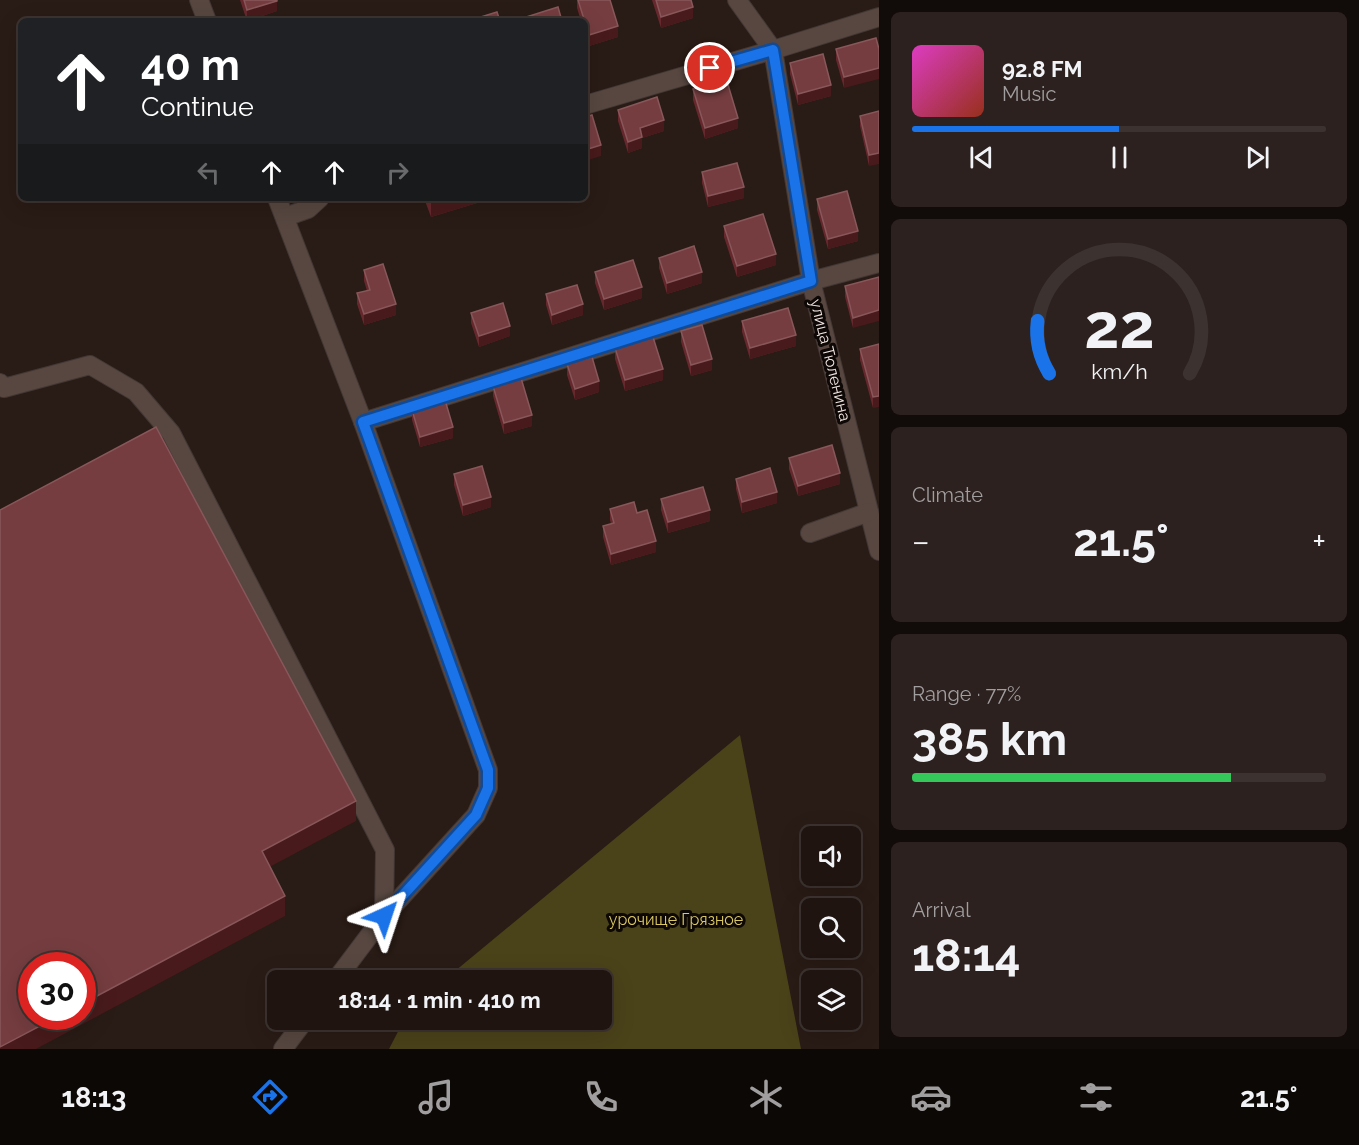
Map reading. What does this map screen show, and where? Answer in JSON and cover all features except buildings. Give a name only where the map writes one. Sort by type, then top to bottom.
[{"type":"street","points":[[199,0],[206,18]]},
{"type":"street","name":"улица Тюленина","points":[[737,0],[773,50],[811,281],[871,502],[879,551]]},
{"type":"street","points":[[588,104],[879,17]]},
{"type":"street","points":[[278,201],[363,422],[488,770],[488,788],[476,815],[384,916],[343,970]]},
{"type":"street","points":[[285,217],[308,209],[317,201]]},
{"type":"street","points":[[363,422],[811,281],[879,263]]},
{"type":"street","points":[[1,387],[90,365],[136,392],[171,433],[385,849],[384,916]]},
{"type":"street","points":[[810,533],[871,502]]},
{"type":"street","points":[[282,1049],[297,1030]]},
{"type":"green space","name":"урочище Грязное","points":[[740,735],[801,1049],[389,1049],[399,1030],[612,1030],[612,970],[456,970]]},
{"type":"route","points":[[384,916],[476,815],[488,788],[488,770],[363,422],[811,281],[773,50],[710,68]]}]
